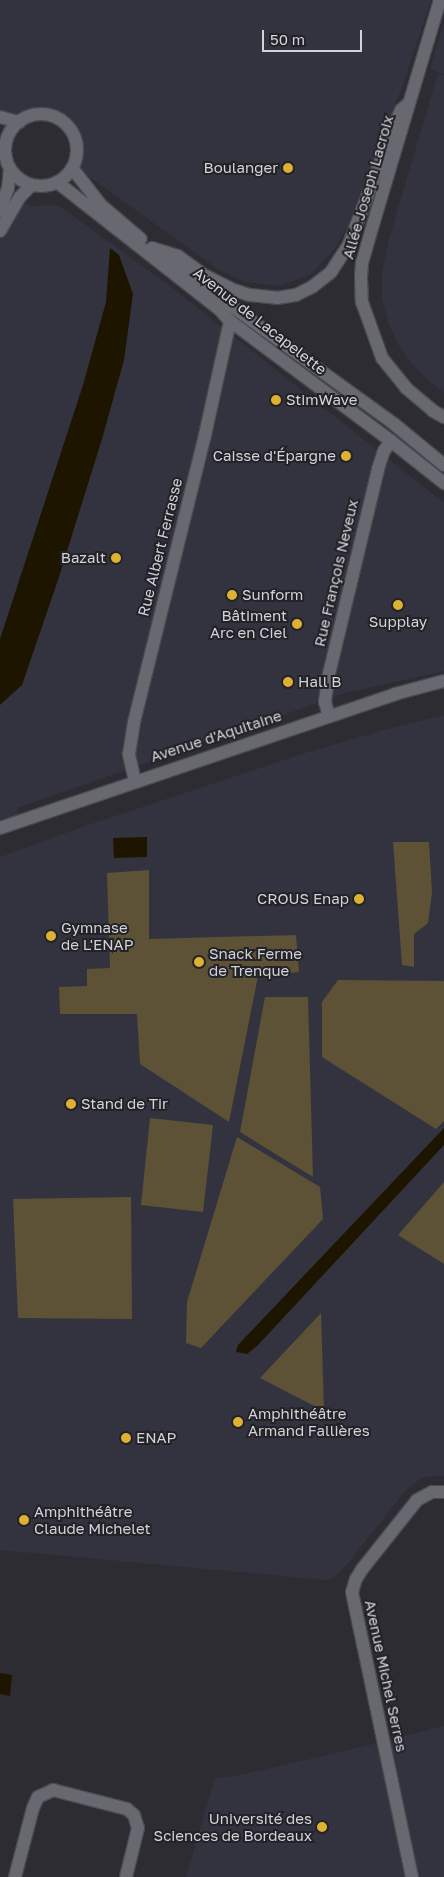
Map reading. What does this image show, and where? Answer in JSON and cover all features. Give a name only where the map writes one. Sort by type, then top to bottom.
[{"type":"street","name":"Allée Joseph Lacroix","points":[[440,0],[362,264],[362,302],[382,358],[406,388],[444,417]]},
{"type":"street","points":[[152,248],[178,256],[206,276],[231,289],[250,295],[277,298],[296,295],[312,287],[330,272],[349,244],[394,126],[402,110],[409,103]]},
{"type":"street","points":[[0,211],[8,188],[5,160],[7,138],[19,122],[32,116],[43,114],[54,117],[64,123],[72,132],[76,144],[76,156],[72,168],[58,182],[45,186],[31,185],[19,179],[5,160]]},
{"type":"street","points":[[0,117],[19,122]]},
{"type":"street","name":"Avenue de Lacapelette","points":[[72,168],[100,205],[152,248],[394,424],[444,465]]},
{"type":"street","name":"Avenue de Lacapelette","points":[[58,182],[220,310],[230,321],[444,483]]},
{"type":"street","points":[[0,231],[20,197],[31,185]]},
{"type":"street","name":"Rue Albert Ferrasse","points":[[134,781],[130,754],[134,722],[205,435],[230,321]]},
{"type":"street","name":"Rue François Neveux","points":[[329,716],[326,702],[328,678],[378,469],[384,451],[391,441]]},
{"type":"street","name":"Avenue d'Aquitaine","points":[[0,828],[418,686],[444,681]]},
{"type":"street","name":"Avenue Michel Serres","points":[[412,1877],[352,1592],[356,1579],[363,1568],[417,1500],[432,1492],[444,1492]]},
{"type":"street","points":[[15,1877],[38,1797],[53,1790],[127,1809],[134,1815],[138,1828],[126,1877]]},
{"type":"shaded area","points":[[0,0],[431,0],[402,87],[348,225],[335,249],[310,275],[279,286],[245,282],[222,272],[73,165],[78,146],[73,131],[64,120],[50,113],[37,111],[16,118],[0,112]]},
{"type":"shaded area","points":[[444,22],[444,74],[430,69]]},
{"type":"shaded area","points":[[438,73],[444,75],[444,393],[420,373],[400,348],[388,322],[382,298],[382,273],[388,242]]},
{"type":"shaded area","points":[[0,190],[33,207],[47,204],[59,206],[170,286],[444,503],[444,671],[346,693],[17,808],[20,821],[0,828]]},
{"type":"shaded area","points":[[110,248],[119,255],[133,294],[124,360],[102,439],[58,580],[22,685],[0,705],[0,639],[83,385],[106,302]]},
{"type":"shaded area","points":[[444,715],[444,1476],[423,1477],[407,1489],[348,1563],[334,1578],[327,1580],[0,1550],[0,857],[85,826],[305,753]]},
{"type":"shaded area","points":[[147,837],[147,857],[114,858],[113,838]]},
{"type":"shaded area","points":[[393,842],[429,842],[432,892],[428,923],[414,934],[414,967],[402,965]]},
{"type":"shaded area","points":[[149,870],[149,939],[296,935],[299,972],[258,976],[229,1122],[140,1064],[137,1014],[60,1014],[59,987],[87,986],[87,969],[110,968],[107,873]]},
{"type":"shaded area","points":[[338,980],[444,981],[444,1121],[436,1129],[322,1057],[322,1002]]},
{"type":"shaded area","points":[[265,997],[308,997],[313,1177],[240,1132]]},
{"type":"shaded area","points":[[150,1118],[213,1125],[203,1212],[141,1205]]},
{"type":"shaded area","points":[[444,1128],[444,1145],[258,1345],[247,1354],[236,1352],[238,1345]]},
{"type":"shaded area","points":[[237,1137],[320,1187],[323,1219],[201,1348],[186,1343],[187,1302]]},
{"type":"shaded area","points":[[444,1182],[444,1264],[398,1235]]},
{"type":"shaded area","points":[[131,1197],[132,1319],[18,1318],[13,1199]]},
{"type":"shaded area","points":[[321,1313],[324,1411],[260,1378]]},
{"type":"shaded area","points":[[0,1673],[12,1675],[10,1696],[0,1694]]},
{"type":"shaded area","name":"Université des Sciences de Bordeaux","points":[[444,1726],[444,1877],[186,1877],[215,1778],[235,1776]]},
{"type":"place","name":"Boulanger","points":[[288,168]]},
{"type":"place","name":"StimWave","points":[[276,400]]},
{"type":"place","name":"Caisse d'Épargne","points":[[346,456]]},
{"type":"place","name":"Bazalt","points":[[116,558]]},
{"type":"place","name":"Sunform","points":[[232,595]]},
{"type":"place","name":"Supplay","points":[[398,605]]},
{"type":"place","name":"Bâtiment Arc en Ciel","points":[[297,624]]},
{"type":"place","name":"Hall B","points":[[288,682]]},
{"type":"place","name":"CROUS Enap","points":[[359,899]]},
{"type":"place","name":"Gymnase de L'ENAP","points":[[51,936]]},
{"type":"place","name":"Snack Ferme de Trenque","points":[[199,962]]},
{"type":"place","name":"Stand de Tir","points":[[71,1104]]},
{"type":"place","name":"Amphithéâtre Armand Fallières","points":[[238,1422]]},
{"type":"place","name":"ENAP","points":[[126,1438]]},
{"type":"place","name":"Amphithéâtre Claude Michelet","points":[[24,1520]]},
{"type":"place","name":"Université des Sciences de Bordeaux","points":[[322,1827]]}]
